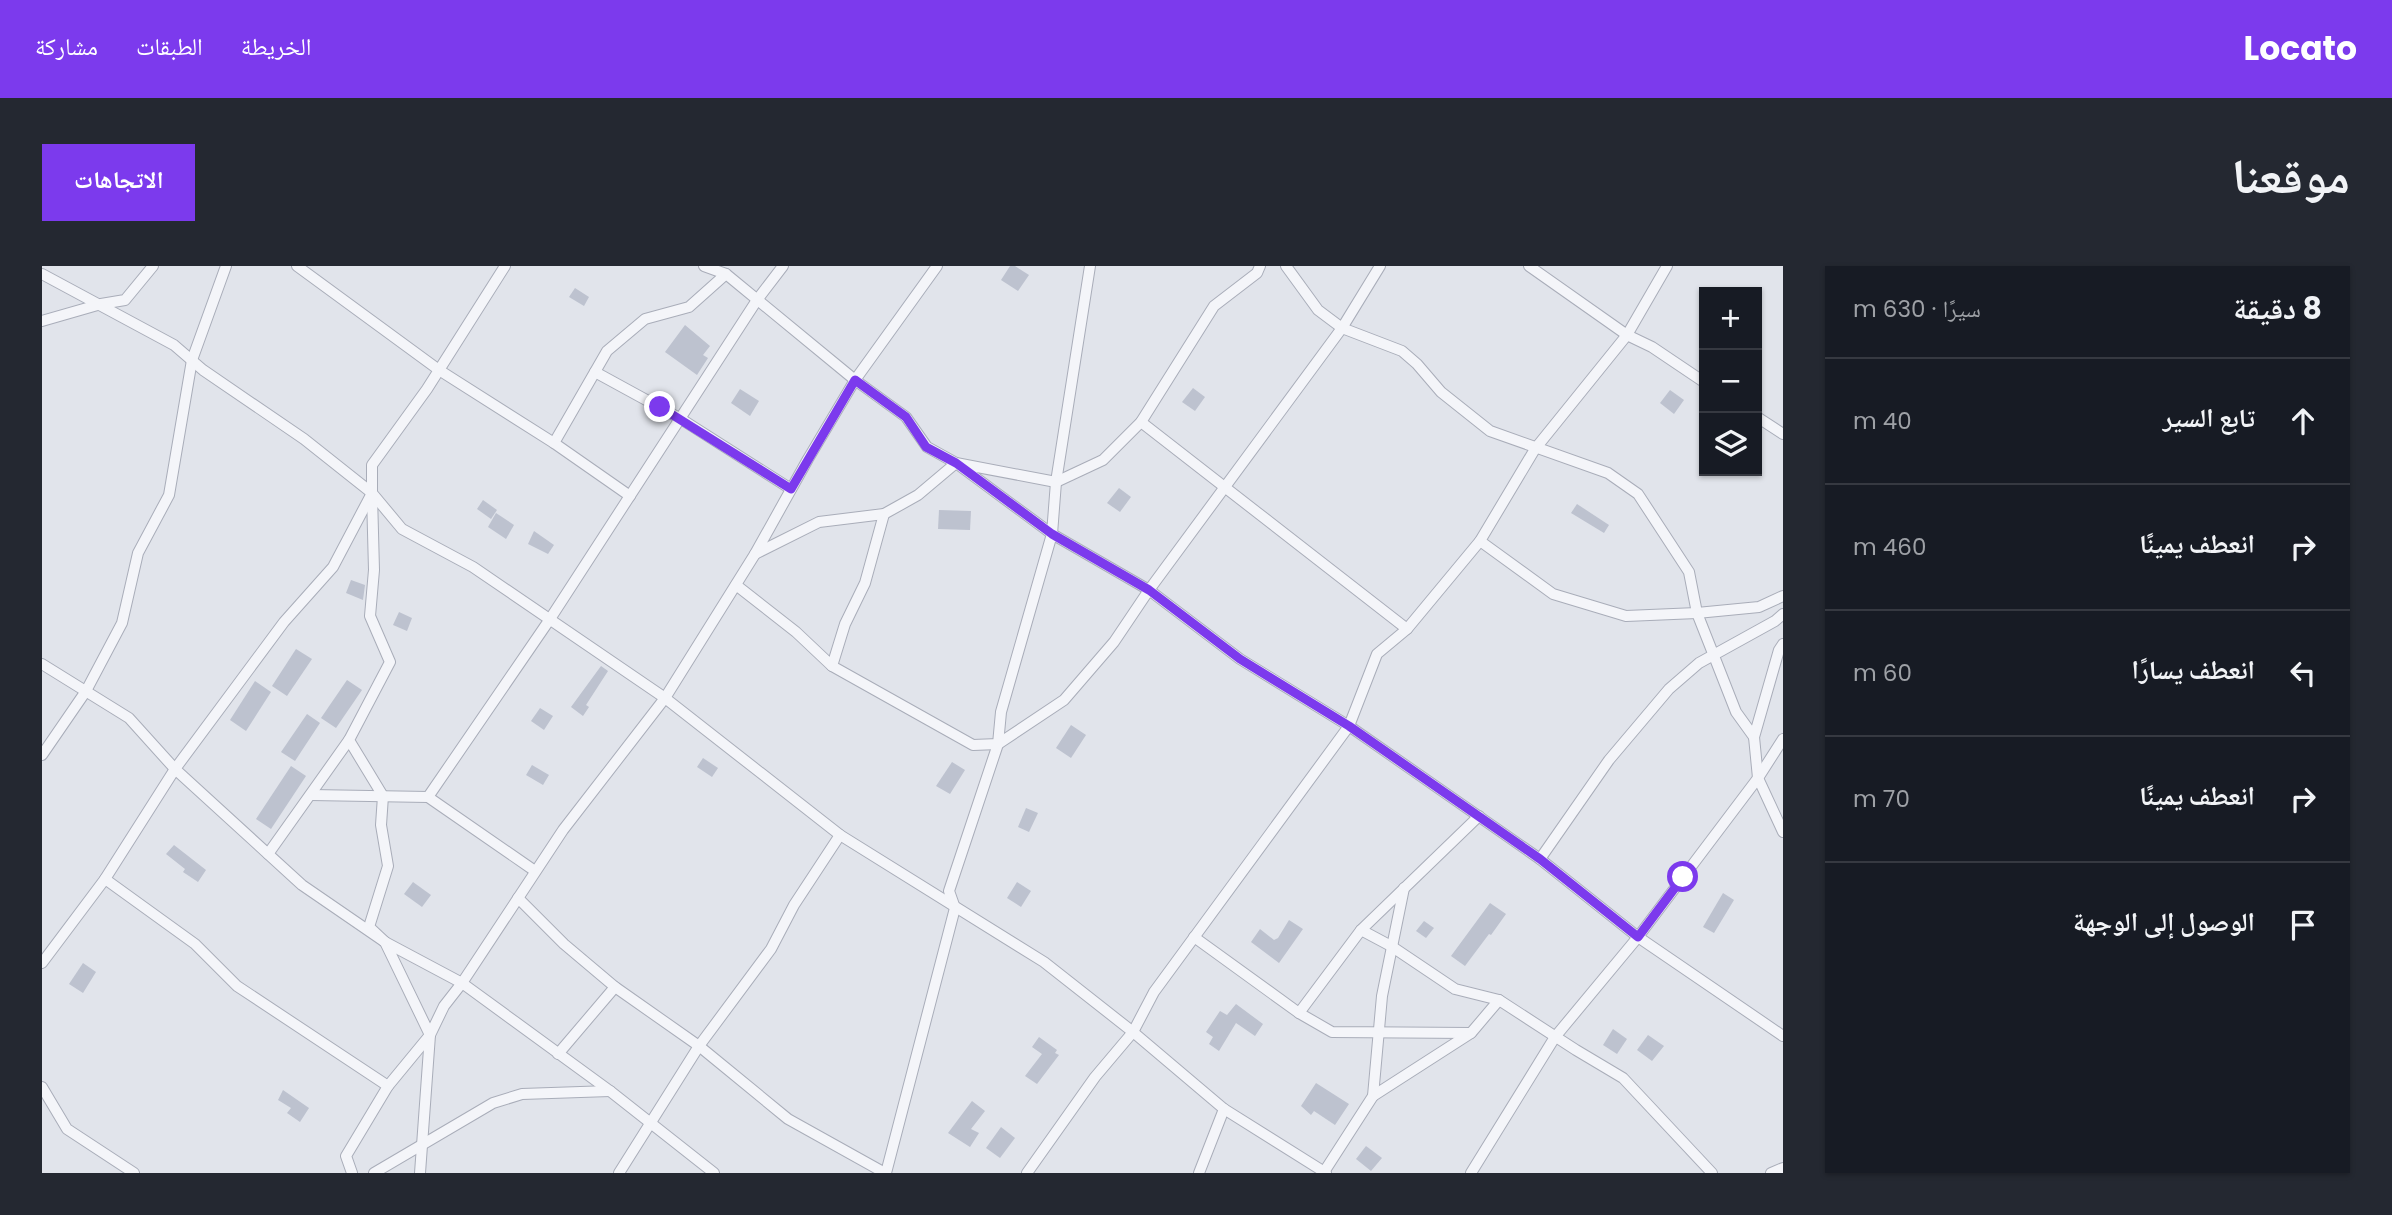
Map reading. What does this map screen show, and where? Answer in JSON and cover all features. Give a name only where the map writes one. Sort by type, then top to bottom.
[{"type":"street","points":[[42,321],[125,300],[153,266]]},
{"type":"street","points":[[42,755],[86,691],[122,624],[138,553],[169,495],[192,360],[226,266]]},
{"type":"street","points":[[298,266],[439,370],[631,496]]},
{"type":"street","points":[[268,854],[349,740],[390,662],[370,616],[374,570],[372,465],[439,370],[504,266]]},
{"type":"street","points":[[705,266],[726,274],[855,380],[906,417],[926,447],[956,463],[1052,534],[1149,590],[1240,659],[1349,726],[1540,859],[1638,937],[1783,1036]]},
{"type":"street","points":[[428,797],[550,620],[757,300],[783,266]]},
{"type":"street","points":[[352,1173],[346,1156],[388,1086],[430,1035],[444,1006],[563,830],[665,698],[755,554],[855,380],[937,266]]},
{"type":"street","points":[[518,898],[564,944],[615,987],[699,1046],[788,1119],[885,1173],[956,908],[949,891],[998,744],[1001,712],[1052,534],[1056,482],[1090,266]]},
{"type":"street","points":[[956,463],[1056,482],[1103,460],[1141,422],[1214,306],[1257,273],[1260,266]]},
{"type":"street","points":[[1286,266],[1318,310],[1342,328],[1402,351],[1441,392],[1490,431],[1608,473],[1638,494],[1689,572],[1697,613],[1736,712],[1754,737]]},
{"type":"street","points":[[736,585],[796,632],[832,666],[972,745],[998,744],[1065,700],[1114,642],[1149,590],[1342,328],[1380,266]]},
{"type":"street","points":[[1529,266],[1627,335],[1652,347],[1699,379]]},
{"type":"street","points":[[1027,1173],[1095,1077],[1133,1032],[1154,992],[1349,726],[1377,654],[1407,629],[1480,541],[1535,449],[1627,335],[1667,266]]},
{"type":"street","points":[[42,274],[174,345],[304,439],[372,493],[402,529],[473,567],[665,698],[839,835],[1044,962],[1224,1109],[1325,1172],[1373,1096],[1471,1033],[1499,1000]]},
{"type":"street","points":[[554,443],[607,351],[645,318],[689,307],[726,274]]},
{"type":"street","points":[[595,372],[681,419],[791,489]]},
{"type":"street","points":[[1762,420],[1783,434]]},
{"type":"street","points":[[1141,422],[1407,629]]},
{"type":"street","points":[[755,554],[819,522],[884,514],[918,495],[956,463]]},
{"type":"street","points":[[42,964],[105,879],[175,769],[284,622],[333,567],[372,493]]},
{"type":"street","points":[[832,666],[845,624],[865,583],[884,514]]},
{"type":"street","points":[[1480,541],[1553,594],[1626,616],[1759,607],[1783,596]]},
{"type":"street","points":[[1540,859],[1609,761],[1661,699],[1699,663],[1783,614]]},
{"type":"street","points":[[1783,644],[1754,737],[1758,778],[1783,832]]},
{"type":"street","points":[[42,664],[129,718],[175,769],[302,885],[385,943],[462,983],[610,1091],[714,1173]]},
{"type":"street","points":[[1471,1173],[1555,1037],[1638,937],[1758,778],[1783,739]]},
{"type":"street","points":[[349,740],[383,796],[381,825],[388,866],[369,927],[385,943],[430,1035],[420,1173]]},
{"type":"street","points":[[311,795],[428,797],[536,871]]},
{"type":"street","points":[[1299,1013],[1361,930],[1479,816]]},
{"type":"street","points":[[619,1173],[699,1046],[771,948],[794,905],[839,835]]},
{"type":"street","points":[[105,879],[195,944],[237,986],[388,1086]]},
{"type":"street","points":[[1373,1096],[1377,1032],[1404,888]]},
{"type":"street","points":[[1361,930],[1391,946],[1455,989],[1499,1000],[1623,1078],[1712,1173]]},
{"type":"street","points":[[1194,937],[1299,1013],[1332,1032],[1471,1033]]},
{"type":"street","points":[[558,1054],[615,987]]},
{"type":"street","points":[[42,1087],[67,1129],[134,1173]]},
{"type":"street","points":[[374,1173],[493,1103],[522,1094],[610,1091]]},
{"type":"street","points":[[1199,1173],[1224,1109]]},
{"type":"street","points":[[1771,1173],[1783,1168]]},
{"type":"building","points":[[1010,266],[1015,266],[1029,275],[1018,291],[1001,280]]},
{"type":"building","points":[[575,288],[589,297],[584,306],[569,297]]},
{"type":"building","points":[[685,325],[710,346],[703,355],[708,358],[697,375],[665,352]]},
{"type":"building","points":[[1193,388],[1205,397],[1195,411],[1182,402]]},
{"type":"building","points":[[740,389],[759,401],[750,416],[731,403]]},
{"type":"building","points":[[1670,390],[1684,400],[1674,414],[1660,403]]},
{"type":"building","points":[[1119,488],[1131,497],[1120,512],[1107,503]]},
{"type":"building","points":[[483,500],[497,510],[491,519],[477,509]]},
{"type":"building","points":[[1577,504],[1609,525],[1604,533],[1571,513]]},
{"type":"building","points":[[939,510],[971,511],[970,530],[938,529]]},
{"type":"building","points":[[496,513],[514,525],[506,539],[488,527]]},
{"type":"building","points":[[534,531],[554,545],[548,554],[528,544]]},
{"type":"building","points":[[351,580],[365,585],[363,600],[346,593]]},
{"type":"building","points":[[399,612],[412,618],[407,631],[393,625]]},
{"type":"building","points":[[296,649],[312,659],[287,696],[272,686]]},
{"type":"building","points":[[601,666],[608,671],[586,705],[589,707],[583,716],[571,707]]},
{"type":"building","points":[[347,680],[362,690],[336,728],[321,718]]},
{"type":"building","points":[[255,681],[271,692],[246,731],[230,720]]},
{"type":"building","points":[[540,708],[553,716],[544,730],[531,721]]},
{"type":"building","points":[[307,714],[320,723],[295,761],[281,752]]},
{"type":"building","points":[[1071,725],[1086,735],[1071,758],[1056,748]]},
{"type":"building","points":[[703,758],[718,768],[712,777],[697,767]]},
{"type":"building","points":[[952,762],[965,770],[950,794],[936,786]]},
{"type":"building","points":[[532,765],[549,775],[543,785],[526,775]]},
{"type":"building","points":[[291,766],[306,776],[271,829],[256,819]]},
{"type":"building","points":[[1026,808],[1038,813],[1029,832],[1018,827]]},
{"type":"building","points":[[174,845],[206,870],[198,882],[183,872],[185,869],[166,854]]},
{"type":"building","points":[[413,882],[431,895],[422,907],[404,894]]},
{"type":"building","points":[[1017,882],[1031,891],[1021,907],[1007,898]]},
{"type":"building","points":[[1723,893],[1734,900],[1714,933],[1703,927]]},
{"type":"building","points":[[1490,903],[1506,914],[1465,966],[1451,956]]},
{"type":"building","points":[[1289,920],[1303,929],[1279,963],[1251,942],[1260,929],[1274,940],[1278,938]]},
{"type":"building","points":[[1424,921],[1434,928],[1426,938],[1416,931]]},
{"type":"building","points":[[83,963],[96,972],[83,993],[69,984]]},
{"type":"building","points":[[1236,1004],[1263,1024],[1255,1036],[1236,1023],[1219,1051],[1209,1044],[1213,1037],[1206,1032],[1220,1011],[1227,1015]]},
{"type":"building","points":[[1613,1029],[1627,1039],[1617,1054],[1603,1045]]},
{"type":"building","points":[[1648,1035],[1664,1046],[1652,1061],[1637,1050]]},
{"type":"building","points":[[1039,1037],[1057,1050],[1055,1053],[1059,1055],[1037,1084],[1025,1076],[1042,1054],[1032,1047]]},
{"type":"building","points":[[1316,1083],[1349,1104],[1335,1125],[1314,1111],[1311,1115],[1301,1106]]},
{"type":"building","points":[[283,1090],[309,1108],[300,1122],[287,1113],[291,1108],[278,1100]]},
{"type":"building","points":[[972,1101],[985,1111],[971,1129],[979,1133],[970,1147],[948,1133]]},
{"type":"building","points":[[1001,1127],[1015,1138],[1000,1158],[986,1148]]},
{"type":"building","points":[[1366,1146],[1382,1158],[1371,1171],[1356,1159]]},
{"type":"route","points":[[660,407],[791,489],[855,380],[906,417],[926,447],[956,463],[1052,534],[1149,590],[1240,659],[1349,726],[1540,859],[1638,937],[1683,877]]}]
